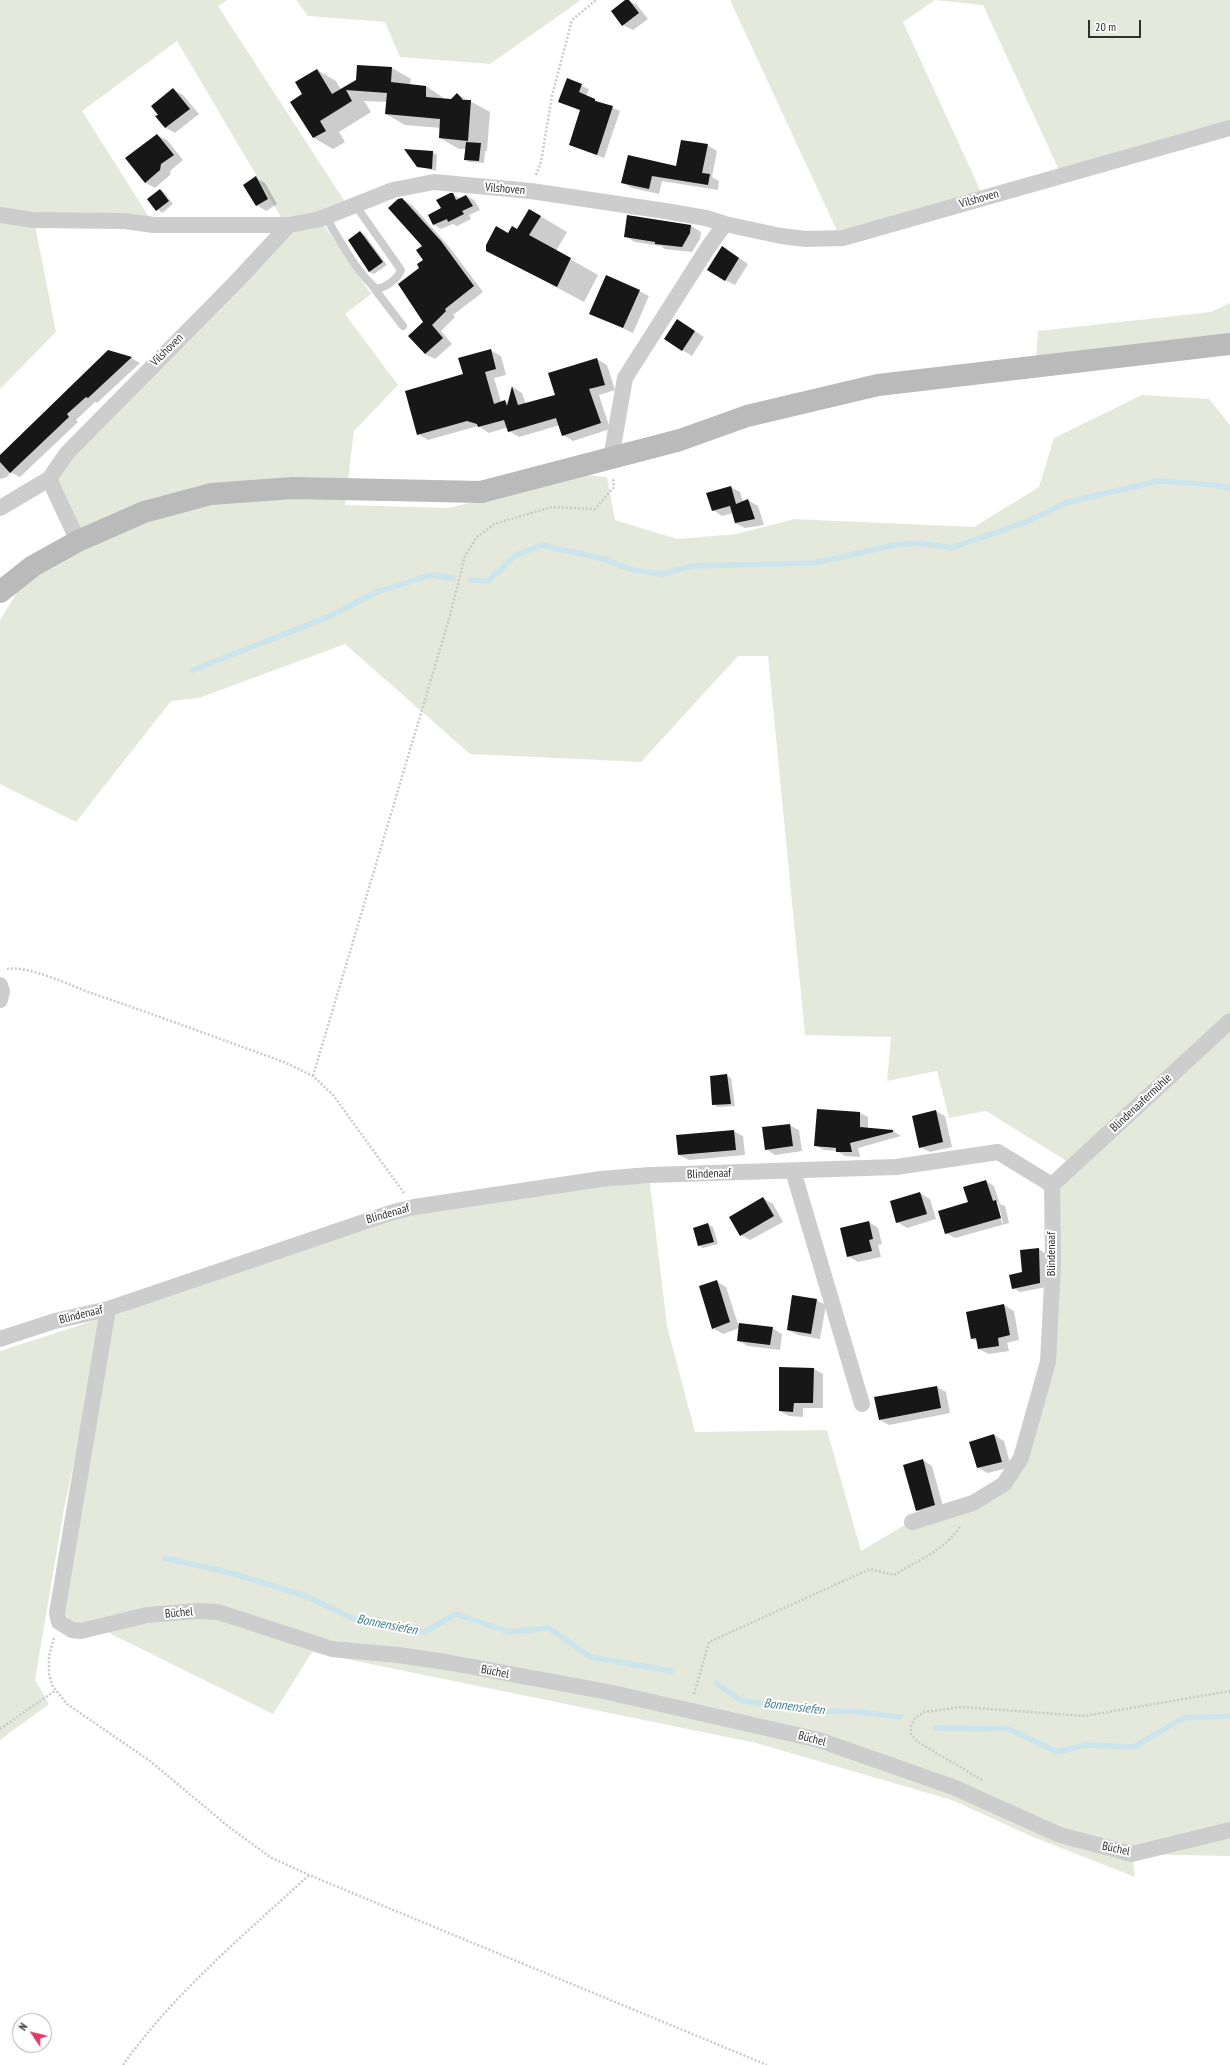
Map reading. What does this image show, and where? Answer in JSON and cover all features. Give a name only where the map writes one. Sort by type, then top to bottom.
[{"type":"main road","points":[[0,592],[33,566],[78,541],[144,512],[211,494],[292,488],[481,492],[680,440],[747,416],[878,385],[1230,344]]},
{"type":"street","name":"Vilshoven","points":[[0,215],[33,220],[124,221],[154,224],[289,225],[326,217],[393,190],[434,182],[531,191],[706,218],[725,224],[781,236],[806,239],[844,238],[1230,128]]},
{"type":"street","points":[[611,458],[625,378],[709,246],[725,224]]},
{"type":"street","name":"Vilshoven","points":[[0,508],[49,479],[67,453],[236,282],[289,225]]},
{"type":"street","points":[[49,479],[78,541]]},
{"type":"street","points":[[0,985],[2,991],[0,1000]]},
{"type":"street","name":"Blindenaafermühle","points":[[1052,1185],[1230,1021]]},
{"type":"street","name":"Blindenaaf","points":[[0,1339],[55,1321],[108,1309],[365,1220],[414,1207],[601,1179],[649,1175],[793,1172],[896,1167],[998,1152],[1052,1185],[1053,1265],[1048,1362],[1021,1458],[1004,1484],[973,1503],[912,1522]]},
{"type":"street","points":[[793,1172],[862,1404]]},
{"type":"street","points":[[59,1622],[57,1613],[108,1309]]},
{"type":"street","name":"Büchel","points":[[59,1622],[72,1630],[81,1631],[147,1615],[198,1611],[218,1612],[332,1649],[398,1655],[446,1662],[608,1692],[819,1740],[953,1787],[1060,1835],[1132,1854],[1230,1830]]},
{"type":"lane","points":[[356,206],[401,270],[397,278],[382,288],[377,289],[373,286]]},
{"type":"lane","points":[[326,217],[339,239],[403,326]]},
{"type":"path","points":[[531,191],[541,162],[552,96],[572,20],[596,0]]},
{"type":"path","points":[[313,1076],[449,619],[465,556],[476,538],[494,524],[552,507],[595,509],[614,487],[611,458]]},
{"type":"path","points":[[6,969],[15,968],[62,982],[284,1062],[313,1076],[333,1095],[414,1207]]},
{"type":"path","points":[[690,1710],[709,1642],[870,1569],[894,1575],[954,1536],[973,1503]]},
{"type":"path","points":[[59,1622],[49,1656],[49,1674],[56,1690],[67,1704],[150,1761],[229,1827],[270,1857],[309,1875],[768,2065]]},
{"type":"path","points":[[0,1729],[56,1690]]},
{"type":"path","points":[[984,1782],[918,1742],[912,1734],[911,1726],[915,1718],[924,1712],[961,1707],[1085,1716],[1230,1691]]},
{"type":"path","points":[[123,2065],[173,2004],[218,1959],[309,1875]]},
{"type":"shaded area","points":[[0,0],[227,0],[218,6],[349,208],[285,224],[177,41],[82,111],[154,225],[34,220],[56,332],[0,389]]},
{"type":"shaded area","points":[[296,0],[581,0],[490,64],[400,57],[385,22],[308,16]]},
{"type":"shaded area","points":[[730,0],[935,0],[903,22],[982,194],[838,233]]},
{"type":"shaded area","points":[[935,0],[1230,0],[1230,125],[1059,170],[983,5]]},
{"type":"shaded area","points":[[320,219],[371,294],[345,314],[398,385],[354,431],[345,505],[448,508],[587,475],[607,477],[615,520],[677,539],[736,534],[795,519],[974,527],[1039,487],[1054,438],[1142,395],[1209,399],[1230,425],[1230,1856],[1132,1854],[1135,1877],[1033,1837],[952,1800],[756,1743],[312,1652],[273,1714],[111,1634],[102,1619],[74,1624],[64,1613],[114,1316],[365,1220],[649,1175],[667,1326],[695,1432],[827,1430],[861,1551],[908,1523],[1004,1484],[1048,1362],[1052,1185],[1073,1165],[986,1111],[949,1118],[937,1071],[887,1081],[891,1037],[805,1035],[768,656],[738,656],[641,762],[470,754],[345,644],[199,698],[171,701],[76,822],[0,784],[0,620],[33,566],[78,541],[49,479],[289,225]]},
{"type":"shaded area","points":[[1230,303],[1230,340],[1036,359],[1038,331],[1211,312]]},
{"type":"shaded area","points":[[105,1317],[64,1509],[35,1680],[49,1704],[0,1740],[0,1351]]},
{"type":"building","points":[[625,0],[629,0],[639,13],[622,26],[611,11]]},
{"type":"building","points":[[357,65],[392,67],[391,82],[426,86],[426,97],[451,99],[457,93],[463,100],[471,100],[468,141],[439,138],[440,119],[385,114],[387,93],[346,90],[352,101],[320,121],[326,131],[313,138],[290,102],[302,94],[295,82],[317,69],[332,94],[356,80]]},
{"type":"building","points":[[567,78],[582,84],[579,92],[595,99],[595,101],[613,106],[597,155],[569,145],[580,110],[558,102]]},
{"type":"building","points":[[173,88],[190,109],[165,128],[155,116],[158,115],[151,106]]},
{"type":"building","points":[[157,134],[174,155],[161,164],[160,170],[145,183],[125,158]]},
{"type":"building","points":[[681,140],[708,144],[702,173],[710,174],[708,185],[652,176],[649,189],[621,183],[628,155],[676,166]]},
{"type":"building","points":[[466,142],[481,143],[479,161],[464,160]]},
{"type":"building","points":[[404,149],[433,151],[432,169],[417,167]]},
{"type":"building","points":[[256,176],[268,199],[256,206],[243,185]]},
{"type":"building","points":[[160,189],[169,201],[156,211],[147,199]]},
{"type":"building","points":[[453,193],[456,200],[466,195],[473,206],[462,211],[464,214],[448,222],[447,219],[433,225],[428,215],[441,208],[436,200]]},
{"type":"building","points":[[402,198],[441,241],[474,286],[445,309],[446,311],[432,325],[443,338],[425,354],[408,336],[423,322],[398,284],[419,268],[417,264],[423,260],[416,250],[422,246],[388,208],[398,199]]},
{"type":"building","points":[[529,209],[541,216],[529,235],[571,258],[557,287],[486,251],[486,245],[496,226],[508,233],[512,226],[517,229]]},
{"type":"building","points":[[627,215],[691,225],[690,233],[682,247],[655,244],[655,242],[624,237]]},
{"type":"building","points":[[360,231],[383,262],[369,272],[348,240]]},
{"type":"building","points":[[722,246],[739,258],[725,281],[707,270]]},
{"type":"building","points":[[606,275],[640,290],[623,328],[589,314]]},
{"type":"building","points":[[677,319],[695,331],[682,351],[664,339]]},
{"type":"building","points":[[491,349],[496,369],[485,372],[494,404],[505,400],[507,406],[512,386],[518,405],[555,395],[548,373],[597,358],[605,385],[589,389],[601,423],[562,436],[556,418],[508,432],[504,420],[478,427],[477,424],[467,421],[417,435],[405,391],[463,374],[458,358]]},
{"type":"building","points":[[108,350],[132,357],[88,398],[86,397],[67,414],[69,417],[10,473],[0,462],[0,455]]},
{"type":"building","points":[[731,486],[736,504],[748,499],[755,519],[735,523],[730,506],[733,505],[712,511],[706,493]]},
{"type":"building","points":[[727,1074],[731,1104],[712,1105],[710,1076]]},
{"type":"building","points":[[817,1109],[860,1112],[860,1127],[893,1130],[893,1132],[850,1143],[852,1152],[836,1152],[836,1148],[814,1146]]},
{"type":"building","points":[[936,1110],[943,1142],[919,1148],[912,1116]]},
{"type":"building","points":[[790,1124],[793,1146],[765,1150],[762,1127]]},
{"type":"building","points":[[734,1130],[736,1150],[678,1155],[676,1135]]},
{"type":"building","points":[[986,1180],[993,1201],[996,1200],[1001,1218],[945,1234],[938,1211],[968,1202],[963,1187]]},
{"type":"building","points":[[920,1192],[927,1214],[896,1223],[890,1201]]},
{"type":"building","points":[[763,1197],[774,1216],[740,1236],[729,1217]]},
{"type":"building","points":[[869,1221],[873,1239],[869,1240],[872,1251],[847,1257],[840,1228]]},
{"type":"building","points":[[708,1223],[714,1242],[698,1246],[693,1228]]},
{"type":"building","points":[[1039,1248],[1040,1283],[1012,1289],[1009,1275],[1022,1272],[1020,1250]]},
{"type":"building","points":[[717,1280],[730,1322],[712,1329],[699,1286]]},
{"type":"building","points":[[792,1295],[817,1299],[811,1334],[787,1330]]},
{"type":"building","points":[[1004,1304],[1010,1335],[998,1338],[999,1346],[978,1349],[976,1338],[971,1339],[966,1312]]},
{"type":"building","points":[[739,1323],[773,1327],[770,1345],[737,1341]]},
{"type":"building","points":[[779,1367],[814,1368],[813,1403],[794,1403],[793,1412],[779,1411]]},
{"type":"building","points":[[937,1386],[941,1408],[879,1420],[874,1397]]},
{"type":"building","points":[[994,1434],[1002,1462],[977,1468],[969,1442]]},
{"type":"building","points":[[923,1459],[935,1505],[916,1511],[903,1465]]},
{"type":"waterway","points":[[471,580],[488,581],[516,555],[542,545],[604,559],[632,570],[662,574],[691,566],[814,563],[895,545],[918,543],[951,548],[1026,522],[1068,502],[1159,481],[1214,485],[1230,488]]},
{"type":"waterway","points":[[193,670],[328,617],[377,592],[431,575],[453,578]]},
{"type":"waterway","name":"Bonnensiefen","points":[[165,1558],[231,1573],[306,1596],[352,1618],[424,1632],[456,1614],[509,1632],[549,1628],[590,1657],[671,1671]]},
{"type":"waterway","name":"Bonnensiefen","points":[[716,1683],[740,1700],[812,1712],[852,1711],[900,1717]]},
{"type":"waterway","name":"Bonnensiefen","points":[[936,1728],[1009,1729],[1057,1752],[1086,1745],[1134,1747],[1183,1718],[1230,1716]]}]
